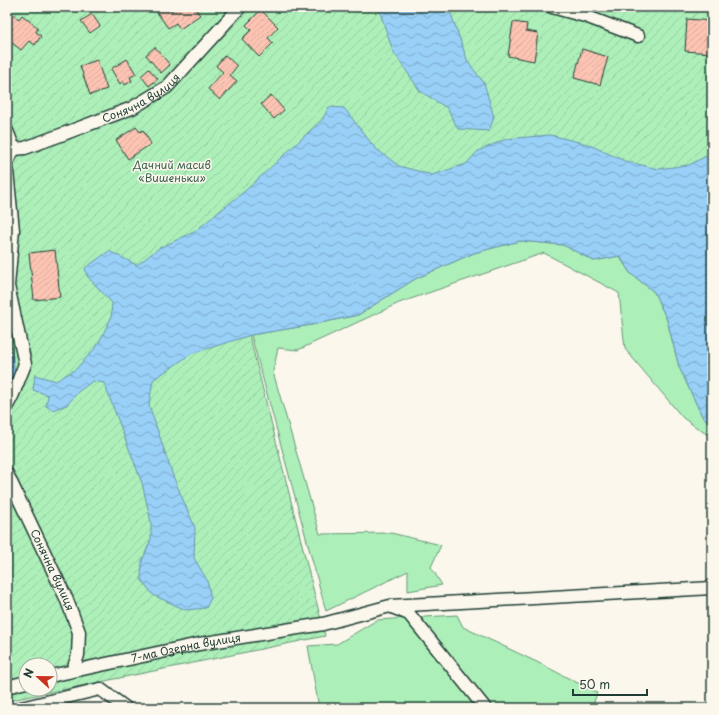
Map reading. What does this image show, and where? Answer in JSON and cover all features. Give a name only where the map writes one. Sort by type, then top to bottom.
[{"type":"street","name":"Сонячна вулиця","points":[[14,148],[25,148],[132,108],[168,87],[240,7]]},
{"type":"street","points":[[552,7],[585,16],[638,36]]},
{"type":"street","points":[[7,131],[14,148],[7,162]]},
{"type":"street","points":[[7,171],[13,230],[8,286],[25,364],[14,394],[7,406]]},
{"type":"street","name":"Сонячна вулиця","points":[[7,474],[66,598],[79,632],[78,655],[73,670]]},
{"type":"street","name":"7-ма Озерна вулиця","points":[[58,674],[199,644],[323,624],[390,606],[712,588]]},
{"type":"street","points":[[390,606],[409,614],[485,708]]},
{"type":"street","points":[[7,687],[18,684]]},
{"type":"street","points":[[22,708],[100,689],[126,708]]},
{"type":"green space","name":"Дачний масив «Вишеньки»","points":[[7,7],[712,7],[712,181],[245,318],[325,636],[58,691],[58,657],[18,657],[18,697],[27,697],[7,701]]},
{"type":"green space","points":[[520,241],[563,245],[594,261],[619,256],[630,273],[654,292],[667,320],[679,367],[702,416],[712,425],[712,438],[683,418],[625,349],[619,293],[544,253],[399,303],[298,350],[278,348],[273,372],[320,534],[391,533],[441,545],[431,567],[442,585],[408,591],[408,571],[326,611],[251,335],[358,315],[415,279],[474,253]]},
{"type":"green space","points":[[457,615],[463,627],[541,664],[597,693],[592,708],[319,708],[308,646],[337,644],[377,620]]},
{"type":"water","points":[[378,7],[450,11],[468,62],[484,83],[494,117],[489,131],[458,129],[447,108],[420,91],[393,51]]},
{"type":"water","points":[[329,107],[344,108],[375,148],[399,166],[432,175],[466,164],[478,151],[506,139],[550,135],[587,144],[625,161],[658,169],[689,165],[712,153],[712,425],[702,416],[679,367],[667,320],[654,292],[630,273],[620,256],[594,261],[563,245],[520,241],[474,253],[415,279],[358,315],[251,335],[191,354],[153,380],[149,405],[173,476],[195,528],[194,558],[207,580],[211,598],[206,608],[186,610],[153,595],[141,579],[142,561],[151,539],[151,522],[142,483],[104,383],[93,381],[79,391],[67,405],[52,410],[46,406],[48,395],[33,390],[35,375],[56,381],[76,369],[97,346],[111,318],[112,303],[87,276],[85,268],[109,251],[137,265],[159,248],[194,232],[246,190],[322,120]]},
{"type":"water","points":[[7,334],[13,359],[16,382],[7,393]]},
{"type":"building","points":[[162,7],[169,7],[171,11],[177,7],[194,7],[200,15],[180,29],[176,23],[168,28],[156,11]]},
{"type":"building","points":[[261,10],[278,27],[268,38],[273,43],[259,57],[242,39],[251,30],[246,25]]},
{"type":"building","points":[[12,13],[19,19],[22,15],[38,28],[36,32],[41,36],[35,45],[29,41],[21,50],[7,39],[7,35],[12,29],[7,25],[7,20]]},
{"type":"building","points":[[92,14],[100,26],[90,33],[81,21]]},
{"type":"building","points":[[687,19],[712,21],[711,53],[685,51]]},
{"type":"building","points":[[513,22],[527,24],[526,31],[538,33],[534,61],[508,56]]},
{"type":"building","points":[[155,47],[170,65],[161,73],[146,55]]},
{"type":"building","points":[[582,49],[608,57],[600,85],[574,78]]},
{"type":"building","points":[[225,55],[237,66],[230,75],[237,81],[220,100],[208,89],[223,72],[216,66]]},
{"type":"building","points":[[127,59],[136,74],[130,77],[132,81],[125,85],[123,81],[120,84],[111,69]]},
{"type":"building","points":[[97,60],[107,89],[90,95],[80,66]]},
{"type":"building","points":[[149,69],[158,79],[149,86],[141,76]]},
{"type":"building","points":[[271,95],[284,110],[274,119],[261,104]]},
{"type":"building","points":[[136,127],[140,132],[143,130],[151,144],[128,159],[116,140]]},
{"type":"building","points":[[55,250],[60,297],[34,300],[29,253]]}]
